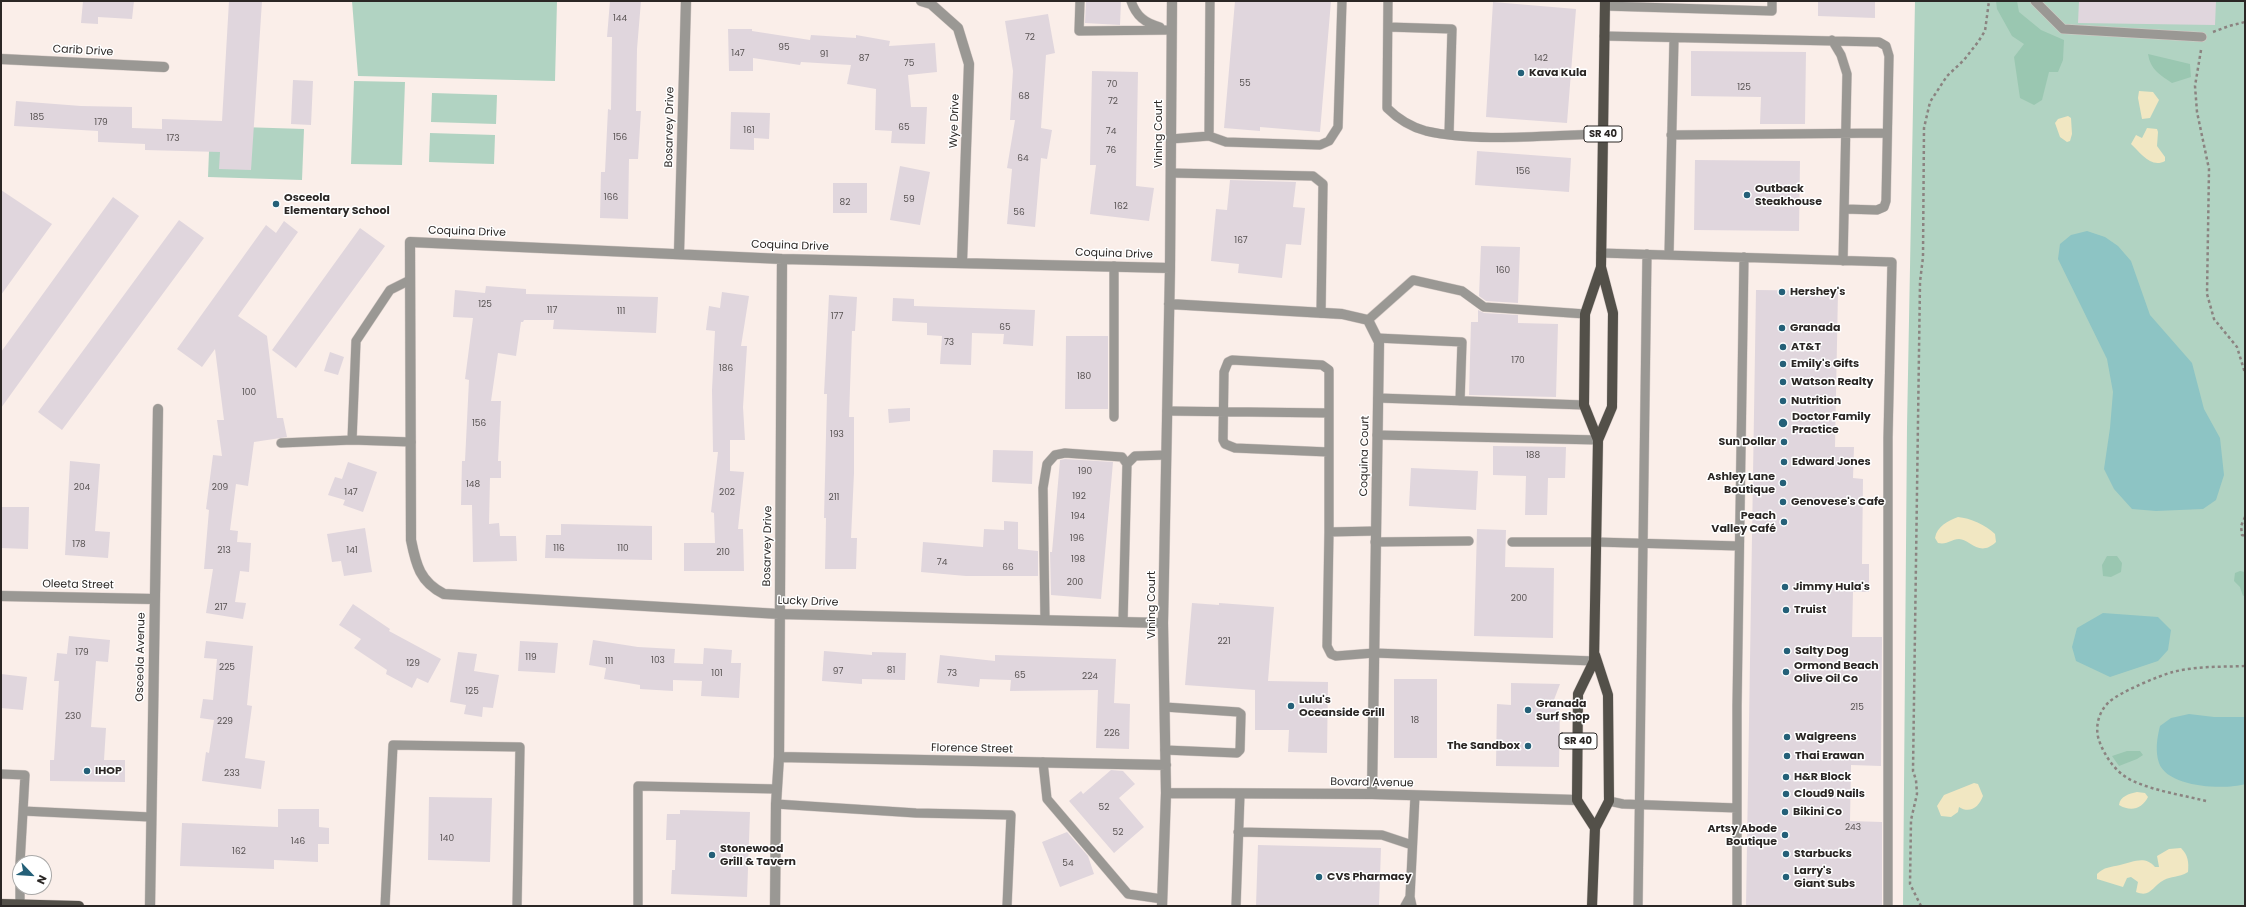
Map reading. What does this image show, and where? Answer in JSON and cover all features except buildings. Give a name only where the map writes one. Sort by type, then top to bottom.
[{"type":"main road","name":"SR 40","points":[[1598,440],[1584,405],[1586,314],[1600,267],[1601,253],[1605,3]]},
{"type":"main road","name":"SR 40","points":[[1592,906],[1594,828],[1609,801],[1608,695],[1594,657],[1598,440],[1612,407],[1613,313],[1600,267]]},
{"type":"main road","name":"SR 40","points":[[1577,800],[1578,694],[1594,657]]},
{"type":"main road","points":[[1577,800],[1594,828]]},
{"type":"main road","points":[[1,904],[79,906]]},
{"type":"street","name":"Bosarvey Drive","points":[[679,253],[686,1]]},
{"type":"street","name":"Wye Drive","points":[[921,1],[931,4],[958,28],[969,64],[962,262]]},
{"type":"street","name":"Vining Court","points":[[1162,903],[1166,793],[1163,623],[1170,268],[1172,1]]},
{"type":"street","name":"Carib Drive","points":[[1,59],[164,67]]},
{"type":"street","name":"Coquina Drive","points":[[410,242],[679,253],[782,259],[1170,268]]},
{"type":"street","name":"Lucky Drive","points":[[410,242],[411,540],[416,567],[432,588],[444,594],[779,614],[1163,623]]},
{"type":"street","name":"Bosarvey Drive","points":[[775,906],[776,789],[779,757],[782,259]]},
{"type":"street","points":[[1169,304],[1342,314],[1368,320]]},
{"type":"street","name":"Coquina Court","points":[[1368,320],[1379,342],[1372,794]]},
{"type":"street","name":"Osceola Avenue","points":[[150,906],[150,817],[158,409]]},
{"type":"street","name":"Oleeta Street","points":[[1,596],[154,599]]},
{"type":"street","name":"Florence Street","points":[[779,757],[1166,765]]},
{"type":"street","name":"Bovard Avenue","points":[[1166,793],[1372,794],[1577,800]]},
{"type":"lane","points":[[1080,1],[1079,31],[1171,30]]},
{"type":"lane","points":[[1131,1],[1134,9],[1146,23],[1171,30]]},
{"type":"lane","points":[[1209,136],[1210,1]]},
{"type":"lane","points":[[1171,139],[1209,136],[1226,142],[1320,145],[1329,141],[1338,127],[1342,1]]},
{"type":"lane","points":[[1388,1],[1387,108],[1398,120],[1425,131],[1468,137],[1603,134]]},
{"type":"lane","points":[[1605,3],[1772,11],[1772,1]]},
{"type":"lane","points":[[2035,1],[2063,29],[2202,37]]},
{"type":"lane","points":[[1388,27],[1452,29],[1449,134]]},
{"type":"lane","points":[[1604,36],[1674,39],[1832,40],[1879,42],[1886,46],[1889,56],[1886,200],[1884,207],[1877,210],[1845,209]]},
{"type":"lane","points":[[1669,254],[1674,39]]},
{"type":"lane","points":[[1832,40],[1841,55],[1847,74],[1847,132],[1843,261]]},
{"type":"lane","points":[[1671,134],[1887,133]]},
{"type":"lane","points":[[1171,173],[1313,176],[1323,184],[1321,313]]},
{"type":"lane","points":[[1601,253],[1892,262],[1888,438],[1888,906]]},
{"type":"lane","points":[[1638,906],[1641,804],[1647,254]]},
{"type":"lane","points":[[1737,906],[1744,257]]},
{"type":"lane","points":[[1114,266],[1114,417]]},
{"type":"lane","points":[[352,440],[356,342],[390,290],[410,280]]},
{"type":"lane","points":[[1368,320],[1413,280],[1462,291],[1484,307],[1586,314]]},
{"type":"lane","points":[[1377,338],[1462,342],[1460,401]]},
{"type":"lane","points":[[1328,452],[1229,447],[1223,440],[1225,365],[1232,360],[1326,366],[1330,374],[1328,452],[1328,650],[1336,656],[1374,653],[1594,657]]},
{"type":"lane","points":[[1378,398],[1584,405]]},
{"type":"lane","points":[[1167,411],[1329,413]]},
{"type":"lane","points":[[1377,435],[1598,440]]},
{"type":"lane","points":[[281,444],[352,440],[411,442]]},
{"type":"lane","points":[[1045,620],[1044,488],[1047,464],[1055,455],[1065,453],[1122,457],[1127,464],[1123,622]]},
{"type":"lane","points":[[1127,464],[1135,456],[1166,455]]},
{"type":"lane","points":[[1329,532],[1375,531]]},
{"type":"lane","points":[[1375,542],[1469,541]]},
{"type":"lane","points":[[1512,542],[1596,542],[1740,546]]},
{"type":"lane","points":[[1165,708],[1238,712],[1241,714],[1240,750],[1237,752],[1165,750]]},
{"type":"lane","points":[[385,906],[394,746],[520,747],[517,906]]},
{"type":"lane","points":[[1043,762],[1047,799],[1128,894],[1162,903]]},
{"type":"lane","points":[[1,774],[25,775],[20,855]]},
{"type":"lane","points":[[638,906],[638,786],[776,789]]},
{"type":"lane","points":[[1236,906],[1240,794]]},
{"type":"lane","points":[[1405,906],[1411,901],[1414,796]]},
{"type":"lane","points":[[1609,801],[1641,804],[1737,808]]},
{"type":"lane","points":[[776,804],[916,813],[1011,815],[1007,906]]},
{"type":"lane","points":[[23,811],[150,817]]},
{"type":"lane","points":[[1238,832],[1382,835],[1412,845]]},
{"type":"lane","points":[[20,895],[20,904]]},
{"type":"path","points":[[1921,906],[1910,884],[1911,820],[1916,794],[1916,780],[1913,771],[1920,282],[1923,257],[1924,128],[1930,102],[1947,76],[1964,60],[1985,31],[1989,1]]},
{"type":"path","points":[[2245,22],[2229,26],[2202,37],[2195,86],[2197,112],[2209,169],[2207,294],[2214,318],[2236,347],[2245,373]]},
{"type":"path","points":[[2245,517],[2241,526],[2242,535],[2245,536]]},
{"type":"path","points":[[2206,801],[2131,781],[2118,771],[2105,755],[2097,736],[2098,717],[2110,701],[2149,681],[2173,672],[2245,666]]},
{"type":"green space","points":[[352,1],[557,1],[555,81],[358,76]]},
{"type":"green space","points":[[1915,1],[2245,1],[2245,906],[1903,906],[1907,427]]},
{"type":"green space","points":[[1996,1],[2017,1],[2019,12],[2041,30],[2064,40],[2063,60],[2058,72],[2049,72],[2042,100],[2034,105],[2020,98],[2014,57],[2024,44],[2012,36],[1997,9]]},
{"type":"green space","points":[[2148,54],[2190,64],[2191,77],[2172,83],[2153,68]]},
{"type":"green space","points":[[354,81],[405,82],[402,165],[351,164]]},
{"type":"green space","points":[[432,93],[497,95],[496,124],[431,122]]},
{"type":"green space","points":[[210,126],[304,129],[302,180],[208,177]]},
{"type":"green space","points":[[430,133],[495,135],[494,164],[429,162]]},
{"type":"green space","points":[[2107,556],[2117,556],[2122,563],[2121,572],[2111,577],[2103,576],[2102,565]]},
{"type":"green space","points":[[2240,571],[2245,572],[2245,595],[2243,596],[2240,587],[2234,581],[2235,573]]},
{"type":"green space","points":[[2127,751],[2140,751],[2143,755],[2119,766],[2112,756]]},
{"type":"sand","points":[[2139,91],[2153,92],[2159,100],[2150,118],[2142,119],[2138,98]]},
{"type":"sand","points":[[2068,116],[2071,118],[2072,134],[2070,141],[2067,142],[2060,137],[2055,123],[2058,119]]},
{"type":"sand","points":[[2147,128],[2157,129],[2157,146],[2165,157],[2165,161],[2155,163],[2150,161],[2131,144],[2136,135],[2142,138]]},
{"type":"sand","points":[[1958,517],[1973,520],[1983,525],[1995,534],[1996,542],[1985,548],[1980,548],[1959,539],[1938,543],[1935,538],[1938,530],[1947,522]]},
{"type":"sand","points":[[1974,783],[1978,784],[1983,796],[1977,806],[1967,810],[1959,807],[1958,812],[1951,817],[1941,816],[1937,806],[1944,795]]},
{"type":"sand","points":[[2137,792],[2145,793],[2148,797],[2139,807],[2132,809],[2119,805],[2123,797]]},
{"type":"sand","points":[[2181,848],[2188,859],[2188,872],[2160,882],[2145,894],[2136,892],[2138,882],[2131,877],[2127,878],[2123,887],[2097,879],[2097,874],[2105,869],[2139,860],[2147,861],[2155,867],[2159,867],[2157,856],[2169,849]]},
{"type":"water","points":[[2087,231],[2105,237],[2118,246],[2131,261],[2150,315],[2192,363],[2204,409],[2220,438],[2224,475],[2216,500],[2203,509],[2156,511],[2132,509],[2114,489],[2104,469],[2113,392],[2107,359],[2058,259],[2060,244],[2071,235]]},
{"type":"water","points":[[2103,613],[2158,617],[2171,630],[2168,650],[2158,661],[2110,677],[2076,661],[2072,647],[2077,628]]},
{"type":"water","points":[[2189,714],[2214,717],[2245,717],[2245,784],[2224,787],[2198,785],[2173,778],[2164,771],[2159,763],[2157,754],[2157,740],[2160,726],[2171,718]]},
{"type":"place","name":"Kava Kula","points":[[1521,73]]},
{"type":"place","name":"Outback Steakhouse","points":[[1747,195]]},
{"type":"place","name":"Osceola Elementary School","points":[[276,204]]},
{"type":"place","name":"Hershey's","points":[[1782,292]]},
{"type":"place","name":"Granada","points":[[1782,328]]},
{"type":"place","name":"AT&T","points":[[1783,347]]},
{"type":"place","name":"Emily's Gifts","points":[[1783,364]]},
{"type":"place","name":"Watson Realty","points":[[1783,382]]},
{"type":"place","name":"Nutrition","points":[[1783,401]]},
{"type":"place","name":"Doctor Family Practice","points":[[1783,423]]},
{"type":"place","name":"Sun Dollar","points":[[1784,442]]},
{"type":"place","name":"Edward Jones","points":[[1784,462]]},
{"type":"place","name":"Ashley Lane Boutique","points":[[1783,483]]},
{"type":"place","name":"Genovese's Cafe","points":[[1783,502]]},
{"type":"place","name":"Peach Valley Café","points":[[1784,522]]},
{"type":"place","name":"Jimmy Hula's","points":[[1785,587]]},
{"type":"place","name":"Truist","points":[[1786,610]]},
{"type":"place","name":"Salty Dog","points":[[1787,651]]},
{"type":"place","name":"Ormond Beach Olive Oil Co","points":[[1786,672]]},
{"type":"place","name":"Lulu's Oceanside Grill","points":[[1291,706]]},
{"type":"place","name":"Granada Surf Shop","points":[[1528,710]]},
{"type":"place","name":"Walgreens","points":[[1787,737]]},
{"type":"place","name":"The Sandbox","points":[[1528,746]]},
{"type":"place","name":"Thai Erawan","points":[[1787,756]]},
{"type":"place","name":"IHOP","points":[[87,771]]},
{"type":"place","name":"H&R Block","points":[[1786,777]]},
{"type":"place","name":"Cloud9 Nails","points":[[1786,794]]},
{"type":"place","name":"Bikini Co","points":[[1785,812]]},
{"type":"place","name":"Artsy Abode Boutique","points":[[1785,835]]},
{"type":"place","name":"Starbucks","points":[[1786,854]]},
{"type":"place","name":"Stonewood Grill & Tavern","points":[[712,855]]},
{"type":"place","name":"CVS Pharmacy","points":[[1319,877]]},
{"type":"place","name":"Larry's Giant Subs","points":[[1786,877]]}]
